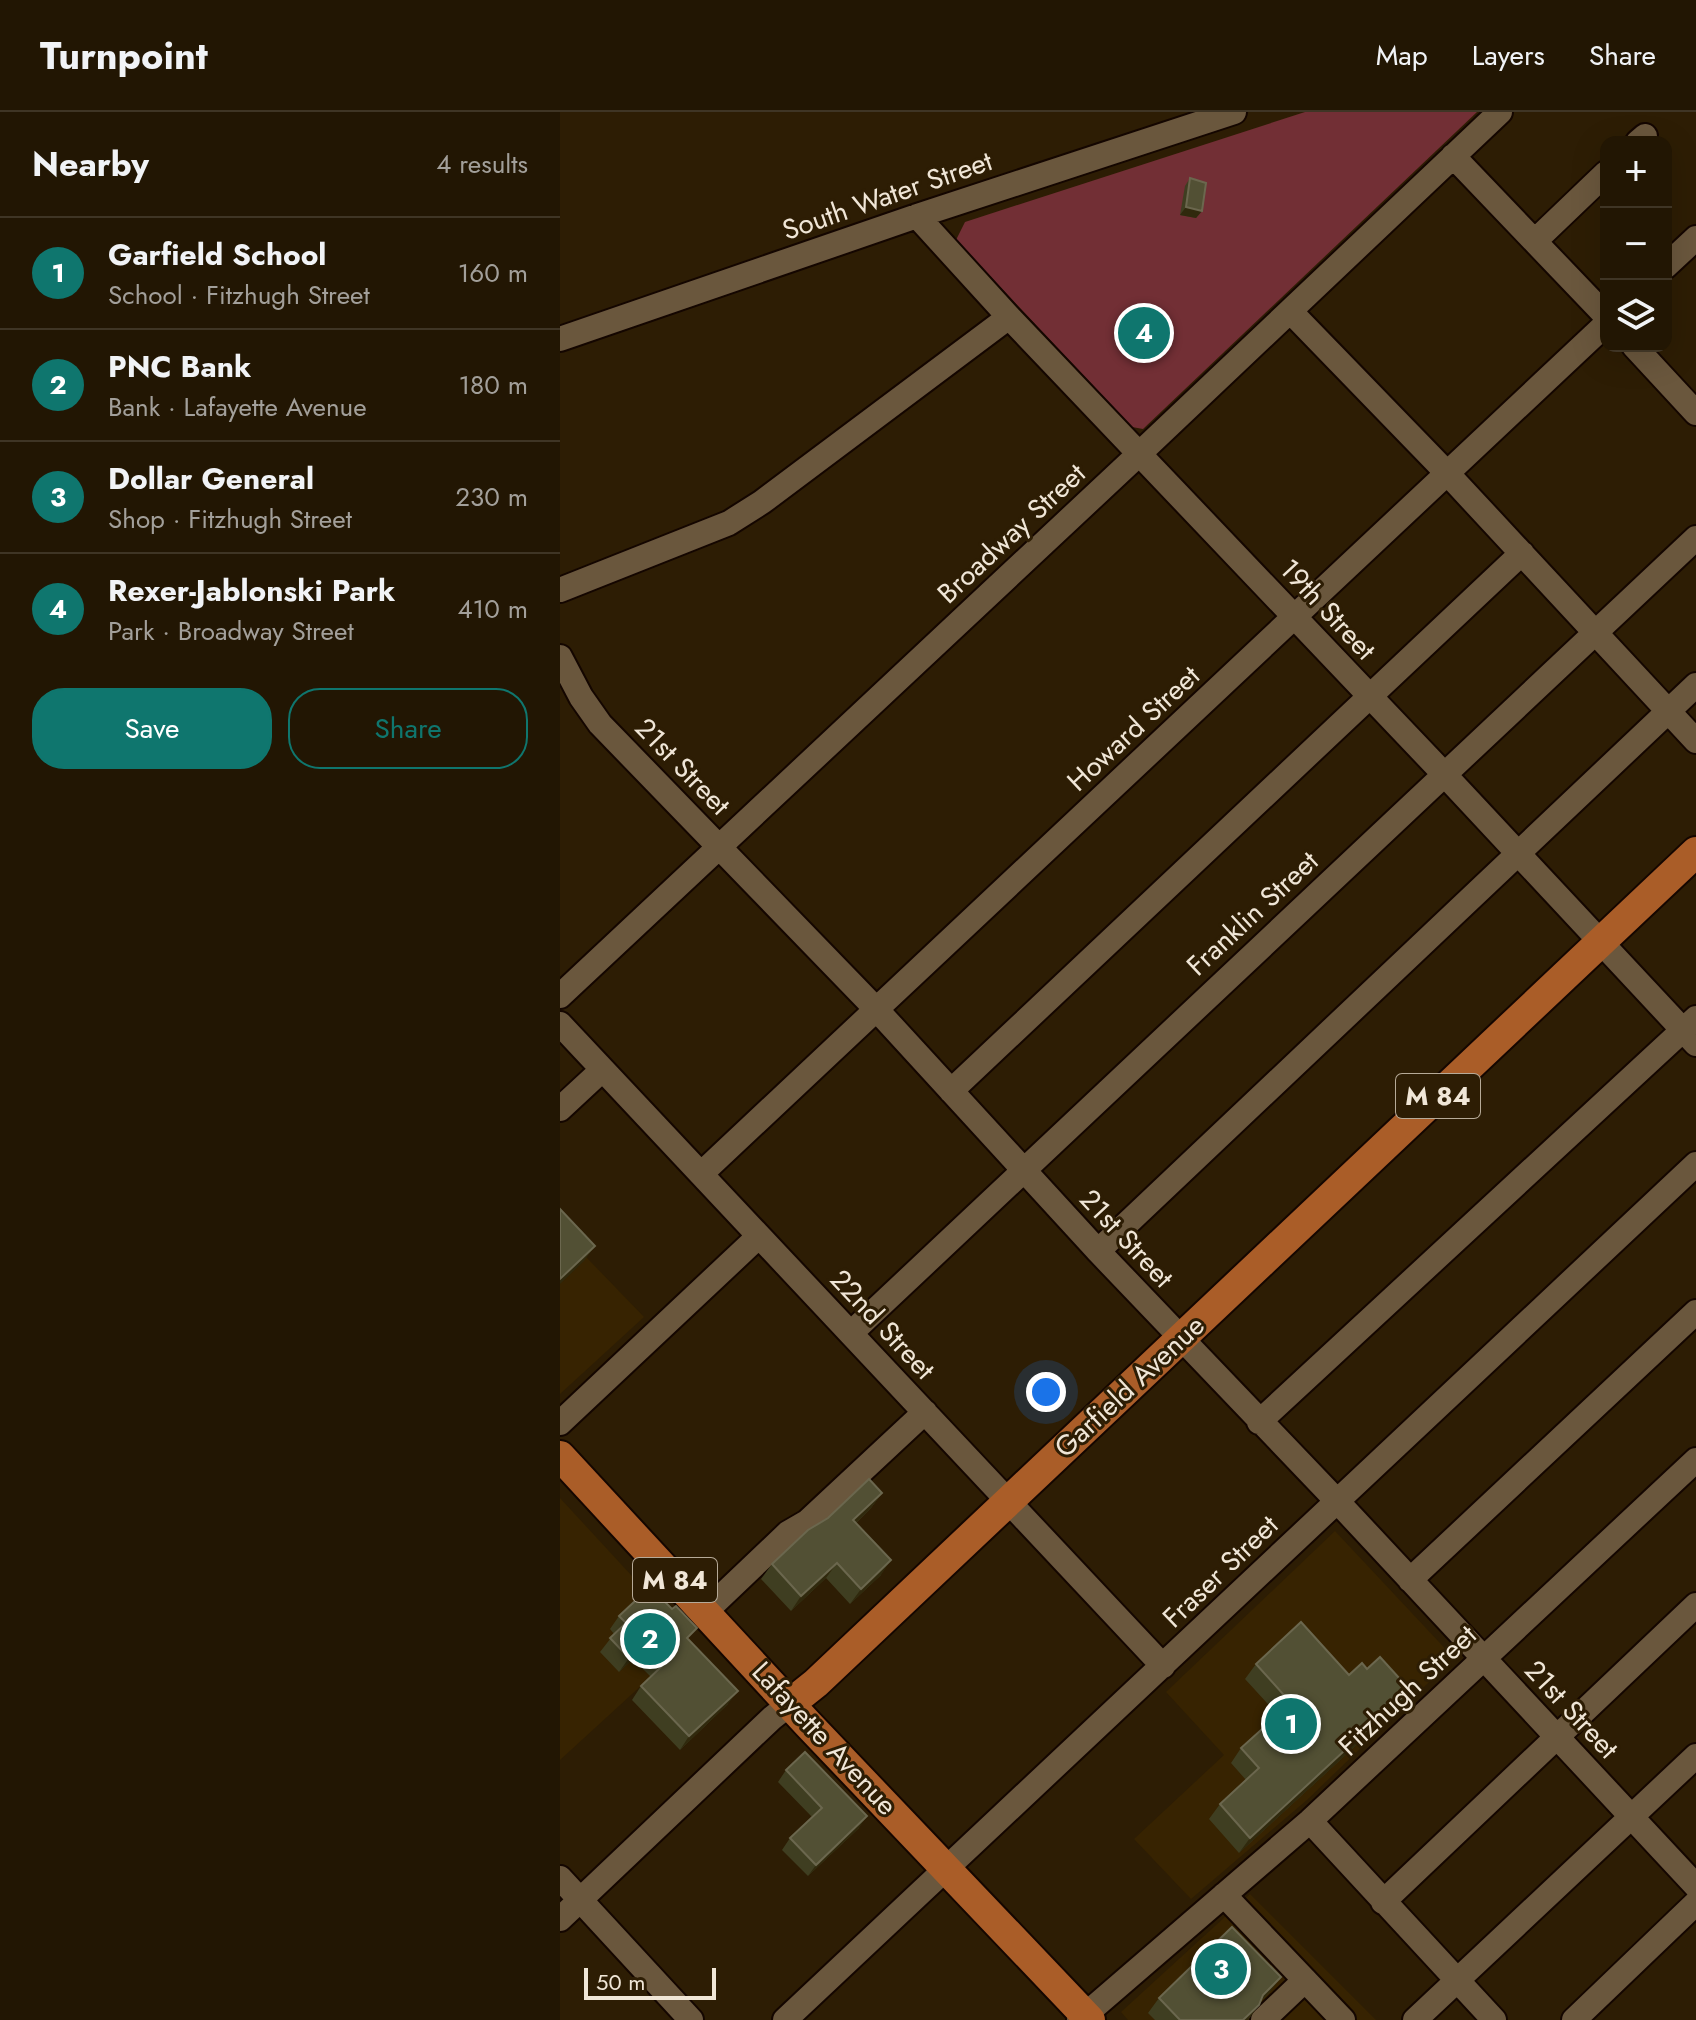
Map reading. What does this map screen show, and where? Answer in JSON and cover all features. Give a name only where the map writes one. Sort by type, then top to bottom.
[{"type":"main road","name":"Garfield Avenue","points":[[791,1703],[816,1683],[1696,852]]},
{"type":"main road","name":"Lafayette Avenue","points":[[560,1456],[1085,2018]]},
{"type":"street","name":"South Water Street","points":[[560,339],[917,216],[1234,112]]},
{"type":"street","name":"Broadway Street","points":[[560,996],[1500,112]]},
{"type":"street","points":[[1453,156],[1600,310]]},
{"type":"street","points":[[1535,241],[1600,179]]},
{"type":"street","name":"19th Street","points":[[917,216],[1601,943],[1692,1031]]},
{"type":"street","points":[[1672,260],[1696,238]]},
{"type":"street","points":[[1290,311],[1447,473],[1696,741]]},
{"type":"street","points":[[560,590],[729,523],[762,502],[1009,317]]},
{"type":"street","name":"Howard Street","points":[[701,1174],[1600,330]]},
{"type":"street","points":[[1640,352],[1692,400]]},
{"type":"street","name":"Franklin Street","points":[[851,1333],[1696,538]]},
{"type":"street","points":[[951,1091],[1522,553]]},
{"type":"street","name":"21st Street","points":[[560,657],[581,697],[600,724],[877,1010],[1180,1339],[1337,1501],[1696,1886]]},
{"type":"street","points":[[1098,1251],[1696,685]]},
{"type":"street","name":"22nd Street","points":[[560,1024],[1163,1666]]},
{"type":"street","points":[[1259,1422],[1692,1031]]},
{"type":"street","points":[[560,1109],[602,1070]]},
{"type":"street","name":"Fraser Street","points":[[785,2020],[1696,1164]]},
{"type":"street","points":[[560,1423],[758,1237]]},
{"type":"street","points":[[1410,1580],[1696,1312]]},
{"type":"street","points":[[705,1612],[788,1533],[807,1522],[925,1412]]},
{"type":"street","name":"Fitzhugh Street","points":[[1085,2018],[1310,1821],[1696,1460]]},
{"type":"street","points":[[1383,1902],[1696,1605]]},
{"type":"street","name":"Garfield Avenue","points":[[560,1919],[791,1703]]},
{"type":"street","points":[[1415,2020],[1696,1756]]},
{"type":"street","points":[[1310,1821],[1494,2020]]},
{"type":"street","points":[[560,1878],[691,2020]]},
{"type":"street","points":[[1224,1895],[1340,2019]]},
{"type":"street","points":[[1574,2020],[1696,1903]]},
{"type":"street","points":[[1263,2020],[1305,1980]]},
{"type":"shaded area","points":[[1305,112],[1477,112],[1143,429],[1132,427],[956,240],[965,222]]},
{"type":"shaded area","points":[[560,1230],[644,1317],[560,1394]]},
{"type":"shaded area","points":[[560,1498],[691,1640],[560,1760]]},
{"type":"shaded area","points":[[1335,1531],[1454,1658],[1307,1800],[1191,1899],[1134,1839],[1224,1755],[1166,1692]]},
{"type":"shaded area","points":[[1250,1894],[1376,2020],[1128,2020],[1121,2012]]},
{"type":"building","points":[[1190,178],[1206,183],[1202,211],[1186,207]]},
{"type":"building","points":[[560,1209],[595,1246],[560,1279]]},
{"type":"building","points":[[869,1479],[882,1493],[853,1520],[891,1560],[861,1589],[837,1563],[801,1596],[772,1564]]},
{"type":"building","points":[[650,1587],[672,1609],[676,1606],[697,1628],[687,1638],[738,1691],[689,1736],[641,1686],[662,1666],[642,1645],[629,1658],[610,1638],[626,1623],[619,1616]]},
{"type":"building","points":[[1301,1622],[1349,1675],[1362,1663],[1367,1669],[1380,1657],[1410,1690],[1250,1838],[1220,1804],[1259,1768],[1241,1748],[1291,1703],[1256,1664]]},
{"type":"building","points":[[805,1752],[867,1816],[816,1865],[790,1838],[822,1808],[786,1770]]},
{"type":"building","points":[[1232,1927],[1281,1977],[1243,2020],[1180,2020],[1159,1998]]},
{"type":"place","name":"Rexer-Jablonski Park","points":[[1144,333]]},
{"type":"place","name":"PNC Bank","points":[[650,1639]]},
{"type":"place","name":"Garfield School","points":[[1291,1724]]},
{"type":"place","name":"Dollar General","points":[[1221,1969]]}]
